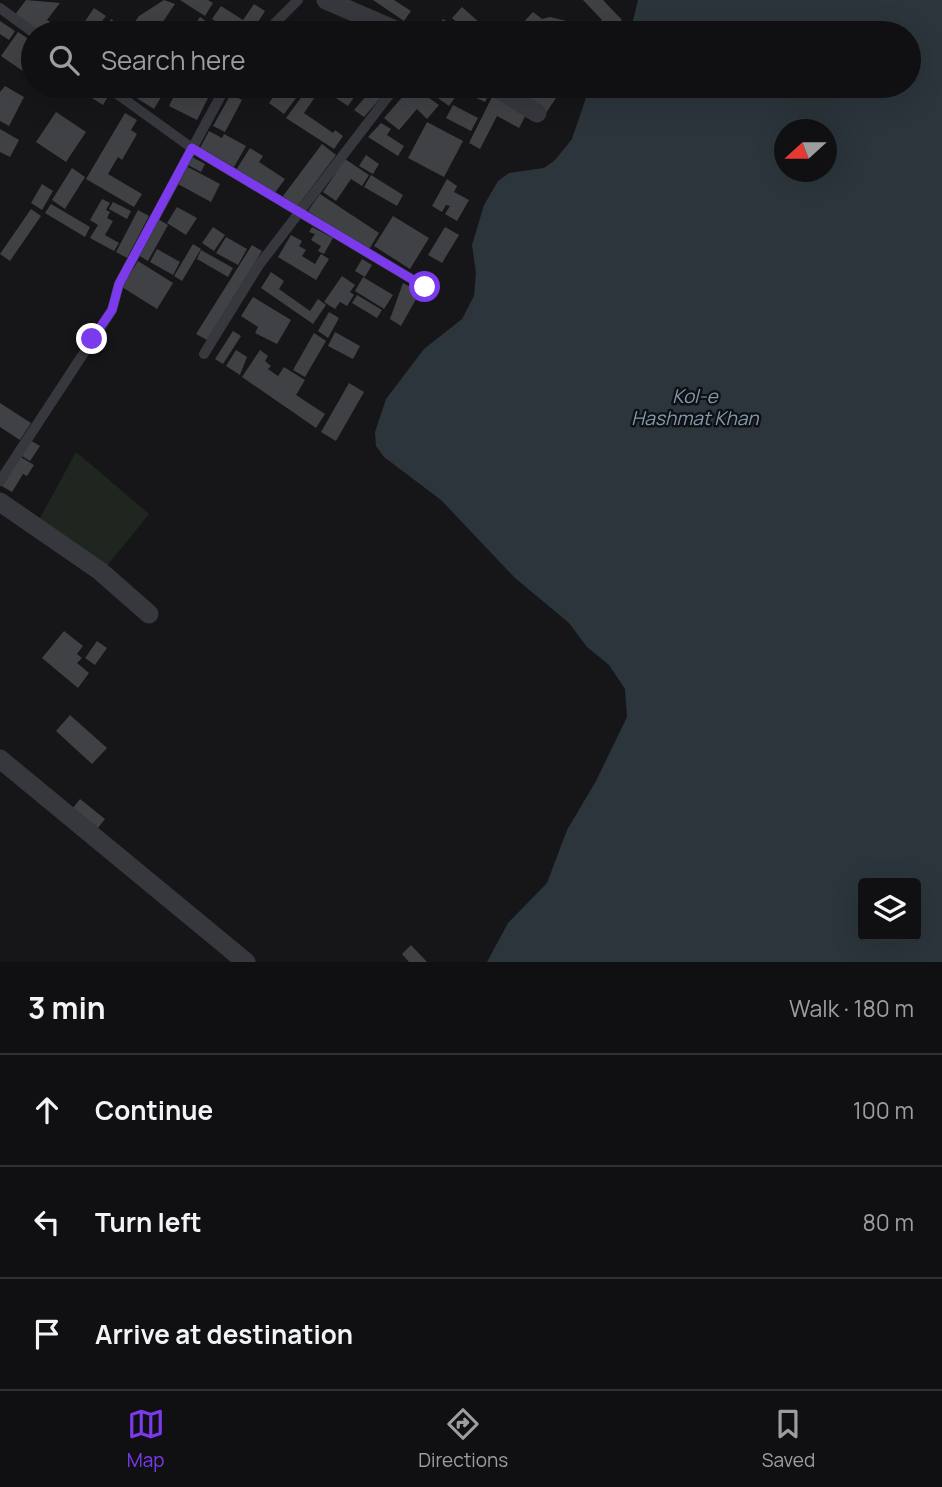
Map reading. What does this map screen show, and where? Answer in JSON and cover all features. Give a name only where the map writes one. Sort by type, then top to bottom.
[{"type":"street","points":[[326,0],[374,21]]},
{"type":"street","points":[[513,98],[537,113]]},
{"type":"street","points":[[0,502],[100,571],[149,614]]},
{"type":"street","points":[[0,759],[246,962]]},
{"type":"lane","points":[[5,0],[0,8],[21,23]]},
{"type":"lane","points":[[277,21],[298,0]]},
{"type":"lane","points":[[123,98],[192,148],[425,287]]},
{"type":"lane","points":[[0,481],[112,310],[119,284],[219,98]]},
{"type":"lane","points":[[204,354],[259,265],[387,98]]},
{"type":"shaded area","points":[[76,452],[149,514],[107,566],[39,520]]},
{"type":"water","name":"Kol-e Hashmat Khan","points":[[638,0],[942,0],[942,962],[487,962],[508,923],[547,883],[567,830],[596,781],[627,717],[625,689],[609,665],[587,647],[569,623],[515,578],[441,500],[384,457],[376,446],[375,432],[386,399],[424,349],[462,319],[474,296],[476,273],[472,245],[484,205],[498,181],[509,173],[544,168],[555,160],[572,139],[586,98],[921,98],[921,21],[633,21]]},
{"type":"building","points":[[26,0],[60,3],[48,21],[21,21],[14,16]]},
{"type":"building","points":[[164,0],[175,4],[163,21],[135,21]]},
{"type":"building","points":[[180,0],[208,0],[213,3],[205,16]]},
{"type":"building","points":[[373,0],[394,0],[411,11],[404,21]]},
{"type":"building","points":[[583,0],[603,0],[622,20],[602,20]]},
{"type":"building","points":[[254,4],[265,11],[259,21],[212,19],[221,6],[243,20]]},
{"type":"building","points":[[462,7],[478,21],[455,21],[452,18]]},
{"type":"building","points":[[94,8],[106,16],[102,21],[85,21]]},
{"type":"building","points":[[533,12],[542,19],[550,17],[567,21],[525,21]]},
{"type":"building","points":[[0,21],[15,31],[9,40],[0,34]]},
{"type":"building","points":[[18,32],[21,34],[21,70],[1,56]]},
{"type":"building","points":[[5,86],[23,98],[9,126],[0,121],[0,92]]},
{"type":"building","points":[[92,98],[107,98],[103,105]]},
{"type":"building","points":[[137,98],[160,98],[154,109]]},
{"type":"building","points":[[173,98],[208,98],[197,120],[169,106]]},
{"type":"building","points":[[229,98],[242,100],[225,132],[213,126]]},
{"type":"building","points":[[273,98],[296,98],[284,114],[269,103]]},
{"type":"building","points":[[301,98],[314,98],[304,113],[333,133],[335,130],[343,136],[334,149],[286,118]]},
{"type":"building","points":[[336,98],[354,98],[348,106]]},
{"type":"building","points":[[364,98],[380,98],[364,117],[354,110]]},
{"type":"building","points":[[402,98],[429,98],[439,105],[427,119],[417,109],[399,130],[384,118]]},
{"type":"building","points":[[438,98],[455,98],[449,106]]},
{"type":"building","points":[[492,98],[499,98],[527,113],[519,128],[497,116],[480,149],[469,143]]},
{"type":"building","points":[[524,98],[556,98],[546,113]]},
{"type":"building","points":[[453,105],[478,118],[471,131],[446,118]]},
{"type":"building","points":[[56,112],[86,132],[66,162],[36,142]]},
{"type":"building","points":[[125,113],[137,120],[131,130],[137,134],[122,160],[118,157],[108,174],[142,194],[134,207],[86,179]]},
{"type":"building","points":[[427,122],[463,141],[444,177],[408,158]]},
{"type":"building","points":[[381,123],[391,129],[387,135],[404,146],[398,156],[368,137]]},
{"type":"building","points":[[0,129],[19,140],[10,157],[0,152]]},
{"type":"building","points":[[209,131],[222,138],[224,134],[246,146],[234,167],[200,148]]},
{"type":"building","points":[[322,144],[336,155],[297,207],[283,196]]},
{"type":"building","points":[[250,148],[263,156],[259,162],[285,179],[274,194],[236,170]]},
{"type":"building","points":[[366,155],[379,164],[373,174],[359,166]]},
{"type":"building","points":[[192,157],[205,164],[201,172],[188,165]]},
{"type":"building","points":[[345,159],[369,175],[362,186],[351,179],[336,201],[323,192]]},
{"type":"building","points":[[186,166],[220,184],[211,202],[176,183]]},
{"type":"building","points":[[72,168],[85,177],[65,209],[52,200]]},
{"type":"building","points":[[371,175],[403,195],[397,206],[364,187]]},
{"type":"building","points":[[447,179],[457,186],[454,192],[469,200],[457,221],[445,214],[450,206],[446,205],[442,212],[432,206]]},
{"type":"building","points":[[42,184],[53,191],[42,210],[31,203]]},
{"type":"building","points":[[320,194],[379,233],[368,251],[308,211]]},
{"type":"building","points":[[102,199],[110,203],[106,210],[110,212],[107,218],[113,221],[105,235],[119,243],[114,251],[90,238],[98,225],[90,220]]},
{"type":"building","points":[[113,202],[131,211],[127,219],[109,209]]},
{"type":"building","points":[[51,204],[90,227],[85,237],[45,213]]},
{"type":"building","points":[[177,207],[197,218],[186,235],[167,223]]},
{"type":"building","points":[[31,209],[41,216],[10,261],[0,254]]},
{"type":"building","points":[[138,210],[149,216],[127,258],[116,252]]},
{"type":"building","points":[[393,216],[429,238],[410,269],[374,246]]},
{"type":"building","points":[[158,219],[168,225],[148,261],[138,255]]},
{"type":"building","points":[[213,227],[225,235],[214,251],[202,243]]},
{"type":"building","points":[[312,227],[333,238],[324,254],[318,251],[321,246],[311,240],[315,234],[309,232]]},
{"type":"building","points":[[445,227],[459,235],[442,263],[428,255]]},
{"type":"building","points":[[291,235],[302,241],[299,246],[306,250],[302,256],[315,264],[321,254],[329,259],[316,280],[278,257]]},
{"type":"building","points":[[226,237],[247,249],[238,265],[216,253]]},
{"type":"building","points":[[193,244],[201,249],[182,281],[174,276]]},
{"type":"building","points":[[252,245],[262,251],[207,340],[196,334]]},
{"type":"building","points":[[157,249],[180,262],[173,275],[150,262]]},
{"type":"building","points":[[201,250],[233,268],[228,277],[197,259]]},
{"type":"building","points":[[362,259],[372,265],[365,277],[355,271]]},
{"type":"building","points":[[138,261],[173,283],[157,309],[122,287]]},
{"type":"building","points":[[271,272],[284,281],[279,289],[310,311],[318,299],[326,305],[313,324],[261,288]]},
{"type":"building","points":[[342,276],[355,285],[350,292],[354,295],[347,306],[340,302],[335,309],[324,302]]},
{"type":"building","points":[[363,277],[393,295],[384,309],[355,291]]},
{"type":"building","points":[[403,283],[420,292],[401,326],[390,319]]},
{"type":"building","points":[[357,295],[382,310],[377,318],[352,303]]},
{"type":"building","points":[[253,297],[291,320],[277,344],[255,333],[258,327],[241,316]]},
{"type":"building","points":[[329,312],[339,318],[328,338],[318,331]]},
{"type":"building","points":[[233,331],[241,336],[223,364],[215,359]]},
{"type":"building","points":[[335,332],[360,346],[353,359],[328,346]]},
{"type":"building","points":[[314,333],[326,341],[305,377],[293,370]]},
{"type":"building","points":[[236,350],[247,357],[240,375],[226,366]]},
{"type":"building","points":[[260,350],[268,356],[265,361],[271,366],[268,369],[278,376],[284,367],[305,380],[296,395],[325,414],[316,428],[242,377]]},
{"type":"building","points":[[349,383],[364,392],[336,441],[321,432]]},
{"type":"building","points":[[0,403],[31,423],[20,440],[0,427]]},
{"type":"building","points":[[30,440],[40,446],[30,461],[20,455]]},
{"type":"building","points":[[19,456],[34,465],[27,476],[23,474],[12,492],[0,485]]},
{"type":"building","points":[[64,631],[83,646],[77,654],[82,658],[77,663],[89,673],[78,688],[42,658]]},
{"type":"building","points":[[97,641],[107,648],[95,665],[85,658]]},
{"type":"building","points":[[70,715],[107,748],[92,764],[56,731]]},
{"type":"building","points":[[80,799],[105,819],[98,828],[73,808]]},
{"type":"building","points":[[411,945],[427,962],[409,962],[402,954]]},
{"type":"route","points":[[92,339],[112,310],[119,284],[192,148],[425,287]]}]
